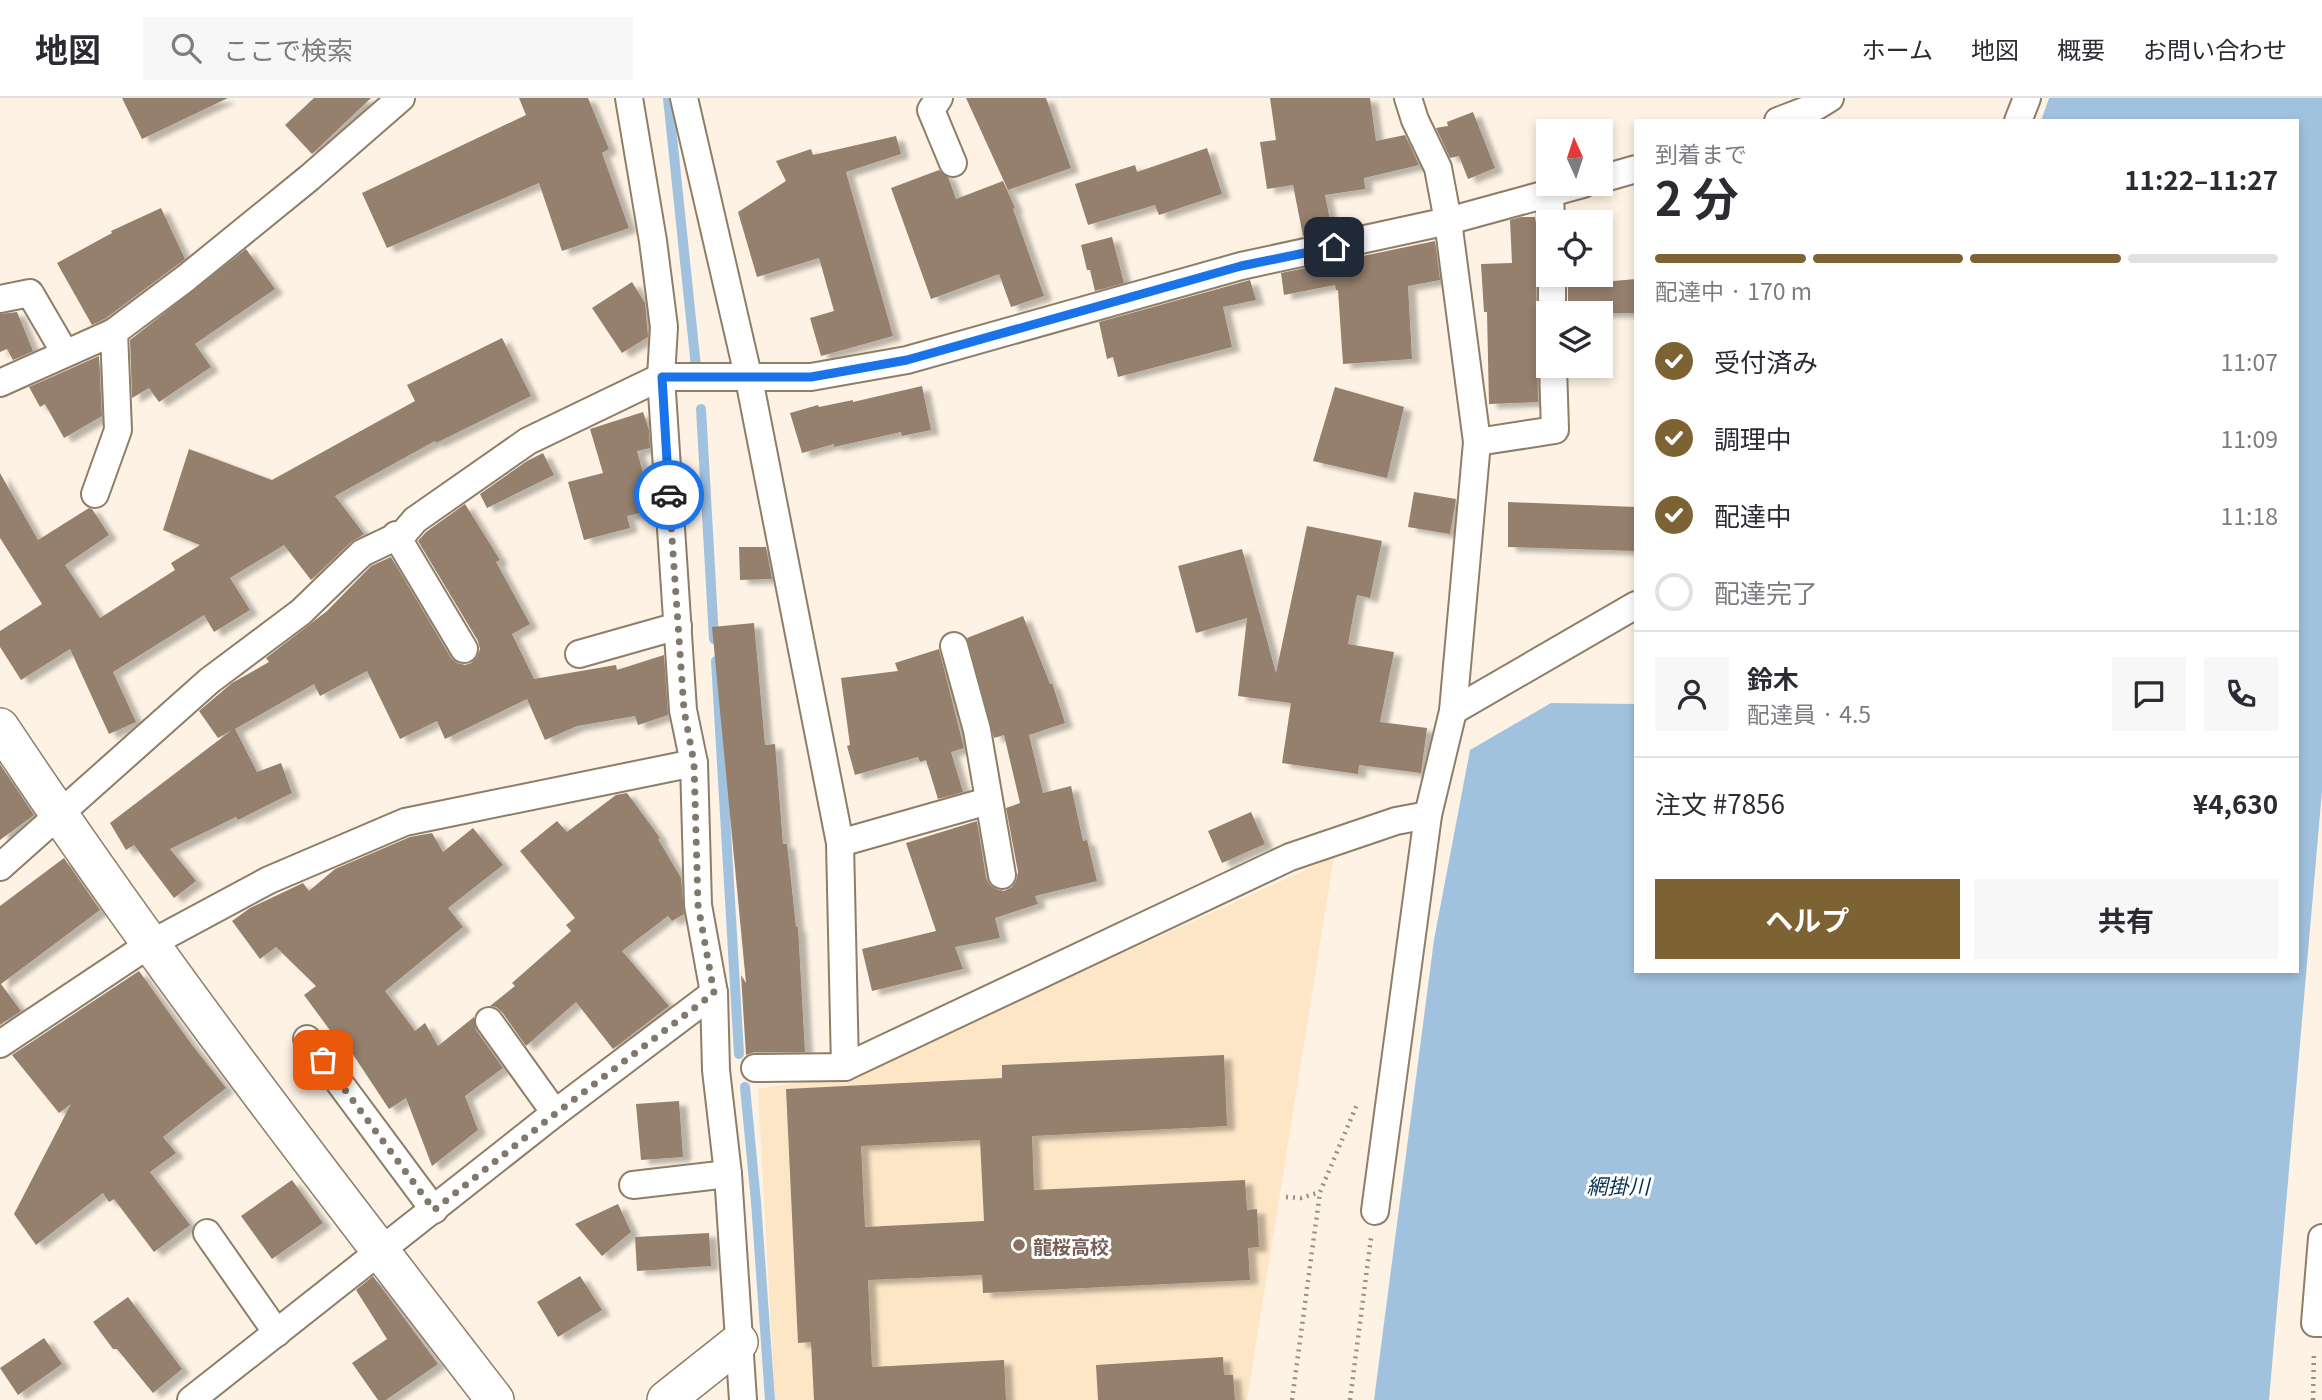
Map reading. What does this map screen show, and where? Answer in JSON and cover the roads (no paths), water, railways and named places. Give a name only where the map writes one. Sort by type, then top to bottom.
[{"type":"street","points":[[0,383],[114,332],[186,278],[309,178],[401,98]]},
{"type":"street","points":[[629,98],[653,241],[664,327],[662,377],[684,710],[694,763],[698,905],[714,993],[716,1070],[728,1174],[743,1400]]},
{"type":"street","points":[[684,98],[747,376],[840,843],[845,1068]]},
{"type":"street","points":[[939,98],[931,110],[953,163]]},
{"type":"street","points":[[1374,1211],[1428,815],[1453,711],[1477,442],[1448,221],[1438,168],[1415,120],[1408,98]]},
{"type":"street","points":[[1783,119],[1830,98]]},
{"type":"street","points":[[2019,119],[2027,98]]},
{"type":"street","points":[[1614,175],[1634,170]]},
{"type":"street","points":[[0,867],[209,681],[301,612],[362,554],[404,533],[415,520],[528,442],[662,377],[811,377],[907,360],[1241,266],[1448,221],[1539,196]]},
{"type":"street","points":[[0,299],[30,293],[65,353]]},
{"type":"street","points":[[95,494],[118,430],[114,332]]},
{"type":"street","points":[[1477,442],[1555,430],[1553,378]]},
{"type":"street","points":[[396,536],[464,649]]},
{"type":"street","points":[[1453,711],[1634,606]]},
{"type":"street","points":[[579,653],[678,626]]},
{"type":"street","points":[[954,646],[977,730],[1002,875]]},
{"type":"street","points":[[0,727],[150,944],[495,1400]]},
{"type":"street","points":[[0,1044],[150,944],[269,880],[405,822],[694,763]]},
{"type":"street","points":[[840,843],[988,801]]},
{"type":"street","points":[[755,1068],[845,1068],[1290,857],[1396,821],[1428,815]]},
{"type":"street","points":[[191,1400],[555,1114],[714,993]]},
{"type":"street","points":[[489,1021],[555,1114]]},
{"type":"street","points":[[307,1039],[434,1210]]},
{"type":"street","points":[[634,1185],[728,1174]]},
{"type":"street","points":[[206,1233],[277,1333]]},
{"type":"street","points":[[2318,1323],[2322,1238]]},
{"type":"street","points":[[666,1400],[739,1342]]},
{"type":"water","name":"網掛川","points":[[2049,98],[2322,98],[2322,791],[2269,1400],[1374,1400],[1434,940],[1470,750],[1551,703],[1634,704],[1634,973],[2299,973],[2299,119],[2042,119]]},
{"type":"waterway","points":[[668,98],[696,367]]},
{"type":"waterway","points":[[701,409],[714,639]]},
{"type":"waterway","points":[[716,661],[739,1054]]},
{"type":"waterway","points":[[745,1087],[770,1400]]},
{"type":"place","name":"龍桜高校","points":[[1019,1245]]}]
